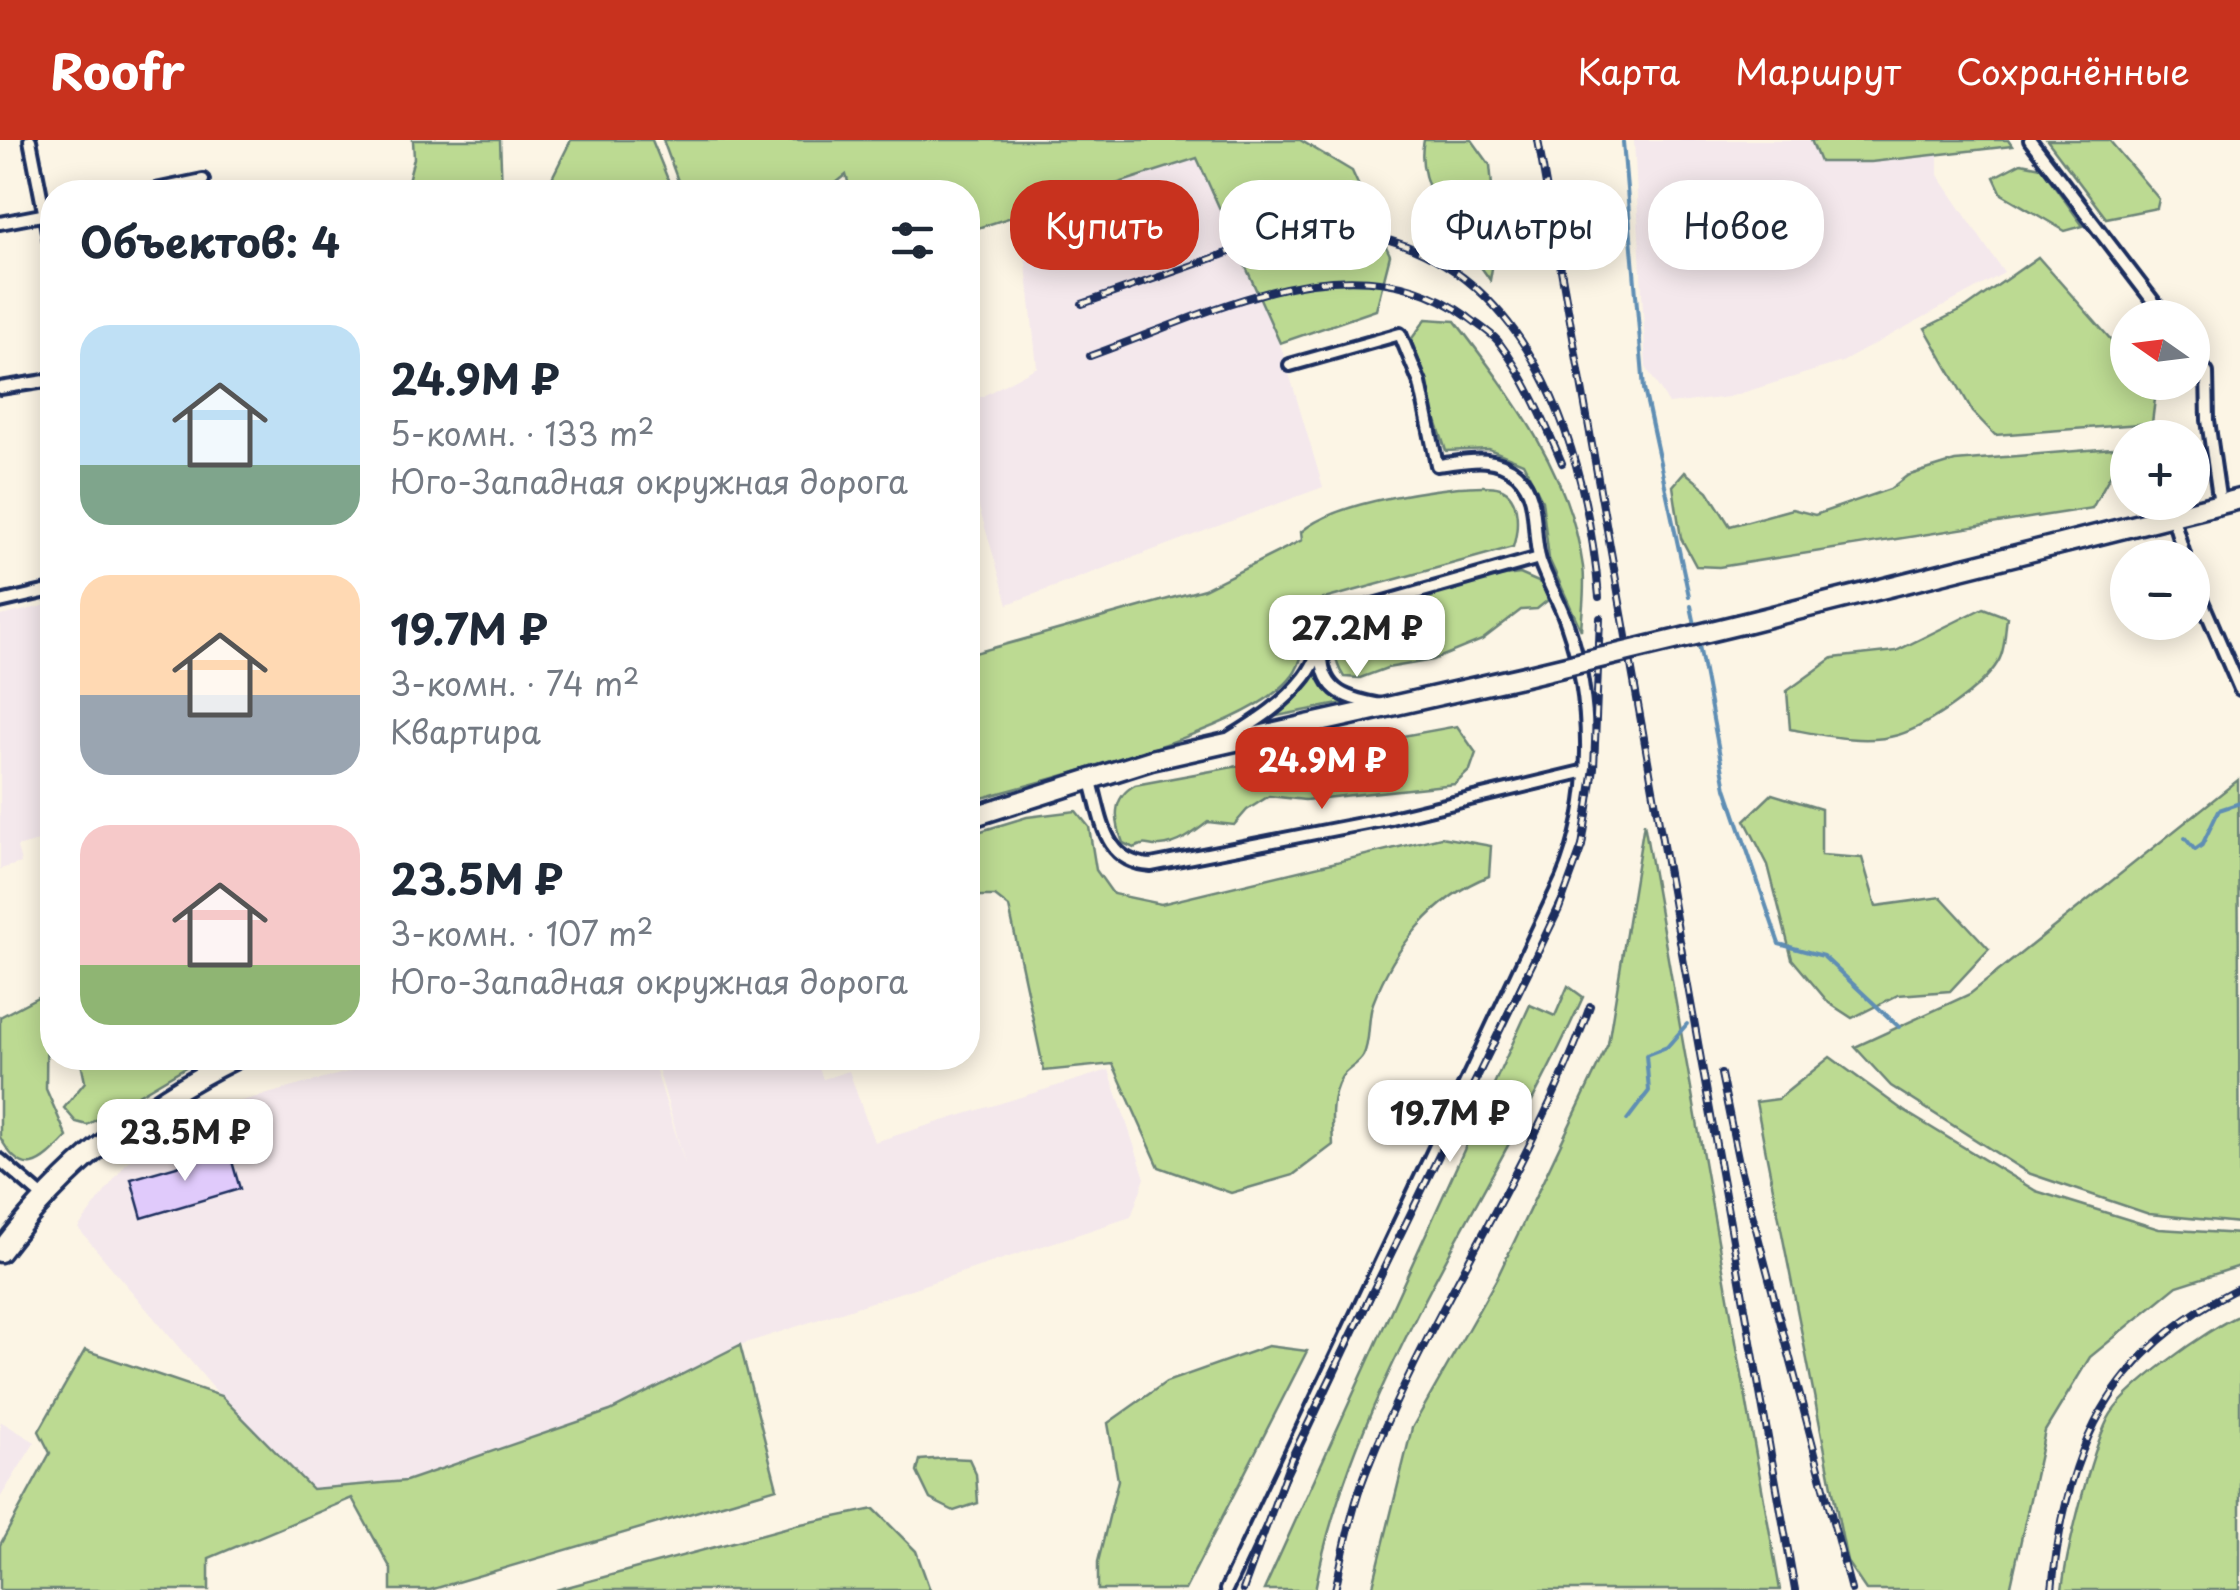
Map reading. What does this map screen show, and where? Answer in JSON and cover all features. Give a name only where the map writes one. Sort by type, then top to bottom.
[{"type":"highway","points":[[2210,508],[2240,499]]},
{"type":"highway","points":[[980,814],[1090,778],[1221,744],[1525,676],[2165,520]]},
{"type":"highway","points":[[0,1252],[44,1198],[116,1130],[162,1098],[214,1070]]},
{"type":"street","points":[[30,140],[40,180]]},
{"type":"street","points":[[2030,140],[2152,300]]},
{"type":"street","points":[[0,223],[40,216]]},
{"type":"street","points":[[1226,1590],[1562,879],[1582,824],[1586,771],[1578,668],[1568,625],[1539,558],[1534,504],[1518,474],[1489,458],[1437,465],[1420,383],[1400,334],[1290,364]]},
{"type":"street","points":[[0,388],[40,382]]},
{"type":"street","points":[[2208,400],[2220,505]]},
{"type":"street","points":[[1221,744],[1282,702],[1322,650],[1332,626],[1349,612],[1539,558]]},
{"type":"street","points":[[0,602],[40,593]]},
{"type":"street","points":[[2210,620],[2240,689]]},
{"type":"street","points":[[1322,650],[1324,673],[1338,693],[1350,700],[1392,706]]},
{"type":"street","points":[[1090,778],[1114,852],[1130,862],[1151,865],[1387,819],[1586,771]]},
{"type":"street","points":[[0,1160],[44,1198]]},
{"type":"shaded area","points":[[1634,140],[1811,140],[1821,162],[1938,155],[1938,175],[2004,273],[1842,362],[1729,397],[1669,404],[1646,367]]},
{"type":"shaded area","points":[[1197,157],[1219,206],[1219,270],[1247,270],[1280,343],[1323,487],[1008,604],[980,511],[980,398],[1037,367],[1027,270],[1199,270],[1199,180],[1130,180]]},
{"type":"shaded area","points":[[40,607],[40,840],[17,847],[21,863],[0,869],[0,616]]},
{"type":"shaded area","points":[[354,1070],[656,1070],[686,1167],[658,1070],[820,1070],[823,1079],[849,1071],[874,1142],[1109,1070],[1145,1178],[1131,1217],[740,1345],[610,1411],[406,1481],[312,1489],[220,1396],[78,1228],[127,1162],[213,1109]]},
{"type":"shaded area","points":[[0,1421],[35,1442],[0,1498]]},
{"type":"green space","points":[[413,140],[500,140],[502,180],[408,180],[414,158]]},
{"type":"green space","points":[[571,140],[652,140],[668,180],[551,180]]},
{"type":"green space","points":[[663,140],[1300,140],[1352,171],[1356,180],[1219,180],[1219,207],[1197,158],[1128,180],[1010,180],[1010,218],[980,227],[980,180],[847,180],[846,175],[840,180],[678,180]]},
{"type":"green space","points":[[1424,140],[1472,140],[1490,165],[1491,180],[1427,180],[1422,159]]},
{"type":"green space","points":[[1811,140],[2008,140],[2012,146],[1871,162],[1820,162]]},
{"type":"green space","points":[[2047,140],[2109,140],[2159,199],[2157,208],[2106,218]]},
{"type":"green space","points":[[2021,163],[2041,167],[2083,226],[2065,231],[2002,194],[1994,177]]},
{"type":"green space","points":[[2038,257],[2110,339],[2110,400],[2155,400],[2152,420],[2110,420],[2110,426],[1995,435],[1973,412],[1925,328],[1967,307]]},
{"type":"green space","points":[[1247,270],[1386,270],[1376,310],[1280,343]]},
{"type":"green space","points":[[1426,319],[1455,321],[1517,406],[1552,467],[1566,499],[1583,567],[1581,630],[1549,559],[1542,500],[1523,463],[1489,449],[1446,451],[1410,341]]},
{"type":"green space","points":[[2110,448],[2110,476],[2092,508],[1719,567],[1696,566],[1681,538],[1673,486],[1685,472],[1708,491],[1730,526],[1792,509],[1815,515],[1890,489],[1907,476],[1955,461]]},
{"type":"green space","points":[[1490,486],[1507,492],[1517,514],[1513,547],[1306,604],[1303,648],[1295,672],[1273,694],[1238,715],[1145,751],[980,799],[980,652],[1204,589],[1302,540],[1301,532],[1333,513],[1420,492]]},
{"type":"green space","points":[[1520,574],[1543,584],[1548,600],[1537,609],[1521,610],[1482,640],[1433,660],[1387,668],[1360,678],[1344,677],[1340,670],[1337,640],[1350,621],[1489,578]]},
{"type":"green space","points":[[1983,608],[2007,617],[2000,657],[1980,684],[1939,715],[1885,738],[1844,738],[1790,729],[1787,691],[1833,658],[1896,651]]},
{"type":"green space","points":[[1318,672],[1326,688],[1344,703],[1277,716]]},
{"type":"green space","points":[[1457,726],[1476,753],[1470,770],[1455,784],[1305,800],[1269,796],[1247,810],[1234,825],[1208,822],[1186,838],[1167,845],[1134,848],[1123,843],[1117,811],[1122,796],[1135,785]]},
{"type":"green space","points":[[2238,780],[2240,1223],[2149,1214],[2028,1173],[1891,1086],[1855,1047],[1970,994]]},
{"type":"green space","points":[[1772,794],[1821,809],[1821,855],[1862,858],[1876,906],[1941,897],[1989,949],[1950,991],[1898,995],[1852,1018],[1829,1003],[1792,959],[1768,865],[1745,820]]},
{"type":"green space","points":[[1076,811],[1089,827],[1096,870],[1113,894],[1161,904],[1441,837],[1491,846],[1489,876],[1469,885],[1434,911],[1392,963],[1373,1003],[1363,1056],[1337,1086],[1332,1111],[1333,1145],[1293,1175],[1231,1193],[1159,1167],[1113,1064],[1044,1071],[1009,907],[995,896],[980,896],[980,831],[1027,817]]},
{"type":"green space","points":[[1644,823],[1780,1590],[1372,1590],[1412,1428],[1497,1278],[1608,1044]]},
{"type":"green space","points":[[1568,986],[1583,997],[1394,1361],[1334,1512],[1315,1590],[1264,1590],[1530,1005],[1555,1016]]},
{"type":"green space","points":[[40,996],[40,1070],[46,1070],[46,1089],[67,1137],[49,1155],[32,1164],[17,1159],[0,1137],[0,1017]]},
{"type":"green space","points":[[1830,1057],[1904,1111],[2036,1191],[2159,1229],[2240,1234],[2240,1266],[2177,1286],[2090,1357],[2045,1431],[2010,1590],[1866,1590],[1847,1562],[1756,1102],[1778,1099]]},
{"type":"green space","points":[[82,1070],[181,1070],[87,1125],[76,1122],[64,1108],[85,1082]]},
{"type":"green space","points":[[2240,1315],[2240,1590],[2062,1590],[2080,1503],[2108,1419],[2130,1392],[2168,1361]]},
{"type":"green space","points":[[740,1345],[777,1488],[430,1590],[391,1590],[391,1569],[352,1498],[209,1558],[209,1590],[0,1590],[0,1545],[50,1453],[39,1431],[85,1350],[221,1396],[312,1489],[406,1481],[610,1411]]},
{"type":"green space","points":[[1268,1346],[1307,1351],[1185,1590],[1098,1590],[1098,1562],[1118,1480],[1108,1423],[1166,1382]]},
{"type":"green space","points":[[969,1459],[976,1474],[978,1503],[954,1511],[930,1499],[917,1472],[920,1460]]},
{"type":"green space","points":[[874,1509],[916,1551],[930,1590],[556,1590],[796,1525]]},
{"type":"building","points":[[229,1151],[240,1189],[142,1218],[131,1179]]},
{"type":"waterway","points":[[1623,142],[1644,389],[1689,596]]},
{"type":"waterway","points":[[1691,606],[1696,630]]},
{"type":"waterway","points":[[1698,640],[1726,788],[1779,944],[1823,956],[1899,1027]]},
{"type":"waterway","points":[[2185,838],[2195,850],[2202,845],[2219,810],[2240,803]]},
{"type":"waterway","points":[[1627,1120],[1649,1091],[1646,1055],[1667,1047],[1687,1024]]},
{"type":"railway","points":[[1538,140],[1795,1590]]},
{"type":"railway","points":[[1082,304],[1262,240],[1306,229],[1337,229],[1379,237],[1440,262],[1483,295],[1518,336],[1545,383],[1567,435],[1582,489],[1599,597]]},
{"type":"railway","points":[[1090,356],[1231,303],[1280,289],[1329,281],[1377,281],[1424,293],[1468,317],[1495,338],[1526,385],[1562,463]]},
{"type":"railway","points":[[1243,1590],[1291,1459],[1559,909],[1582,846],[1594,768],[1600,618]]},
{"type":"railway","points":[[1335,1590],[1356,1501],[1391,1412],[1539,1125],[1590,1006]]},
{"type":"railway","points":[[1721,1074],[1740,1168],[1851,1590]]},
{"type":"railway","points":[[2052,1590],[2069,1493],[2083,1449],[2102,1410],[2127,1374],[2158,1342],[2195,1313],[2240,1287]]}]
